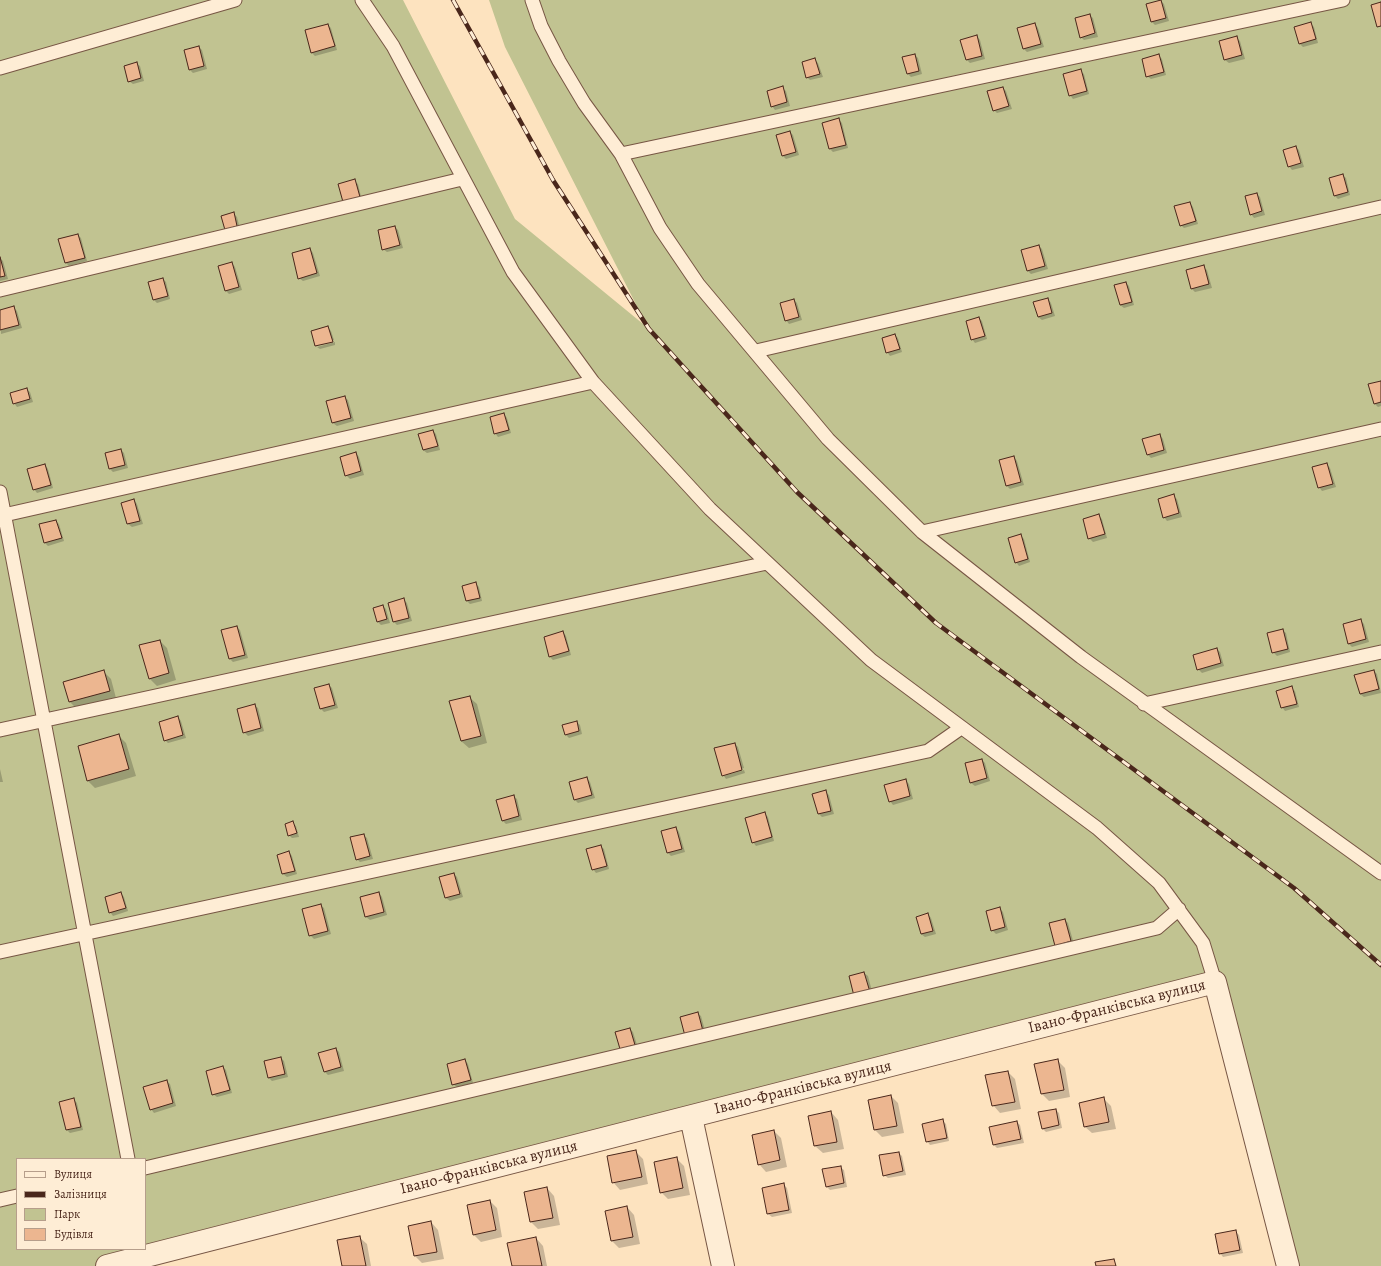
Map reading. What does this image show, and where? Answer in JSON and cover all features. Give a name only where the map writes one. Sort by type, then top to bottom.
[{"type":"street","name":"Івано-Франківська вулиця","points":[[107,1266],[1215,982],[1288,1266]]},
{"type":"street","points":[[691,1117],[723,1266]]},
{"type":"lane","points":[[0,68],[235,0]]},
{"type":"lane","points":[[362,0],[393,46],[462,179],[513,272],[593,382],[710,509],[871,660],[1097,828],[1159,882],[1204,943],[1215,982]]},
{"type":"lane","points":[[532,0],[541,26],[559,61],[584,103],[621,154],[660,228],[698,284],[756,351],[828,440],[922,532],[1081,657],[1144,704],[1381,873]]},
{"type":"lane","points":[[621,154],[1343,0]]},
{"type":"lane","points":[[0,290],[462,179]]},
{"type":"lane","points":[[756,351],[1381,207]]},
{"type":"lane","points":[[2,515],[593,382]]},
{"type":"lane","points":[[922,532],[1381,429]]},
{"type":"lane","points":[[0,492],[2,515],[44,720],[128,1158]]},
{"type":"lane","points":[[0,730],[767,563]]},
{"type":"lane","points":[[1144,704],[1381,652]]},
{"type":"lane","points":[[0,952],[928,751],[962,728]]},
{"type":"lane","points":[[146,1168],[1157,928],[1179,909]]},
{"type":"lane","points":[[0,1200],[16,1196]]},
{"type":"green space","points":[[0,0],[403,0],[515,219],[648,328],[505,47],[489,0],[1381,0],[1381,1266],[1288,1266],[1215,982],[105,1266],[0,1266]]},
{"type":"building","points":[[1161,0],[1166,18],[1151,22],[1146,4]]},
{"type":"building","points":[[1381,2],[1381,26],[1377,27],[1371,5]]},
{"type":"building","points":[[1090,14],[1095,33],[1080,38],[1075,18]]},
{"type":"building","points":[[1311,22],[1316,39],[1299,44],[1294,27]]},
{"type":"building","points":[[1035,23],[1041,44],[1023,49],[1017,28]]},
{"type":"building","points":[[328,24],[335,46],[311,53],[305,30]]},
{"type":"building","points":[[977,35],[982,56],[966,60],[960,40]]},
{"type":"building","points":[[1237,36],[1242,55],[1224,60],[1219,41]]},
{"type":"building","points":[[199,46],[204,66],[189,70],[184,50]]},
{"type":"building","points":[[915,54],[919,71],[907,74],[902,57]]},
{"type":"building","points":[[1159,54],[1164,72],[1146,77],[1142,59]]},
{"type":"building","points":[[815,58],[820,74],[806,78],[802,62]]},
{"type":"building","points":[[137,62],[141,78],[128,82],[124,66]]},
{"type":"building","points":[[1081,69],[1087,91],[1069,96],[1063,74]]},
{"type":"building","points":[[783,86],[787,102],[771,107],[767,91]]},
{"type":"building","points":[[1003,87],[1009,106],[993,111],[987,91]]},
{"type":"building","points":[[839,118],[846,145],[829,149],[822,123]]},
{"type":"building","points":[[790,131],[796,152],[782,156],[776,135]]},
{"type":"building","points":[[1296,146],[1301,163],[1288,167],[1283,150]]},
{"type":"building","points":[[1343,174],[1348,192],[1334,196],[1329,178]]},
{"type":"building","points":[[355,179],[360,197],[343,202],[338,184]]},
{"type":"building","points":[[1257,193],[1262,211],[1250,215],[1245,196]]},
{"type":"building","points":[[1190,202],[1196,221],[1180,226],[1174,206]]},
{"type":"building","points":[[234,212],[237,226],[225,230],[221,216]]},
{"type":"building","points":[[395,226],[400,245],[382,250],[378,230]]},
{"type":"building","points":[[78,234],[85,258],[65,263],[58,239]]},
{"type":"building","points":[[1039,245],[1045,266],[1027,271],[1021,250]]},
{"type":"building","points":[[310,248],[317,273],[298,279],[292,253]]},
{"type":"building","points":[[0,257],[5,276],[0,277]]},
{"type":"building","points":[[232,262],[239,287],[225,291],[218,266]]},
{"type":"building","points":[[1204,265],[1209,284],[1191,289],[1186,270]]},
{"type":"building","points":[[163,278],[168,296],[153,300],[148,282]]},
{"type":"building","points":[[1126,282],[1132,302],[1120,305],[1114,285]]},
{"type":"building","points":[[1048,298],[1052,313],[1038,317],[1033,302]]},
{"type":"building","points":[[794,299],[799,317],[785,321],[780,303]]},
{"type":"building","points":[[14,306],[19,325],[0,330],[0,310]]},
{"type":"building","points":[[979,317],[985,336],[971,340],[966,321]]},
{"type":"building","points":[[328,326],[333,342],[315,346],[311,331]]},
{"type":"building","points":[[895,334],[900,349],[886,353],[882,338]]},
{"type":"building","points":[[1381,381],[1381,402],[1374,404],[1368,384]]},
{"type":"building","points":[[27,388],[30,399],[13,404],[10,393]]},
{"type":"building","points":[[345,396],[351,418],[332,423],[326,401]]},
{"type":"building","points":[[504,413],[509,430],[494,434],[490,417]]},
{"type":"building","points":[[433,430],[438,446],[423,450],[418,434]]},
{"type":"building","points":[[1160,434],[1164,450],[1147,455],[1142,439]]},
{"type":"building","points":[[121,449],[125,465],[109,469],[105,453]]},
{"type":"building","points":[[356,452],[361,471],[345,476],[340,457]]},
{"type":"building","points":[[1014,456],[1021,482],[1006,486],[999,460]]},
{"type":"building","points":[[1327,463],[1333,484],[1318,488],[1312,467]]},
{"type":"building","points":[[45,464],[51,485],[33,490],[27,469]]},
{"type":"building","points":[[1174,494],[1179,513],[1163,518],[1158,499]]},
{"type":"building","points":[[134,499],[140,521],[127,524],[121,503]]},
{"type":"building","points":[[1099,514],[1105,534],[1088,539],[1083,519]]},
{"type":"building","points":[[56,520],[62,538],[44,543],[39,524]]},
{"type":"building","points":[[1021,534],[1028,559],[1015,563],[1008,538]]},
{"type":"building","points":[[476,582],[480,598],[466,601],[462,586]]},
{"type":"building","points":[[404,598],[409,618],[393,622],[388,603]]},
{"type":"building","points":[[383,605],[387,619],[377,622],[373,608]]},
{"type":"building","points":[[1361,619],[1366,639],[1348,644],[1343,624]]},
{"type":"building","points":[[237,626],[245,655],[229,659],[221,630]]},
{"type":"building","points":[[1283,629],[1288,649],[1272,653],[1267,633]]},
{"type":"building","points":[[563,631],[569,651],[549,657],[544,637]]},
{"type":"building","points":[[160,640],[169,673],[149,679],[139,645]]},
{"type":"building","points":[[1217,648],[1221,663],[1197,670],[1193,655]]},
{"type":"building","points":[[104,670],[110,691],[69,702],[63,682]]},
{"type":"building","points":[[1374,670],[1379,689],[1360,694],[1354,675]]},
{"type":"building","points":[[329,684],[335,705],[320,709],[314,688]]},
{"type":"building","points":[[1292,686],[1297,704],[1281,708],[1276,691]]},
{"type":"building","points":[[470,696],[481,736],[461,741],[449,701]]},
{"type":"building","points":[[255,704],[261,728],[243,733],[237,709]]},
{"type":"building","points":[[178,716],[183,735],[164,741],[159,722]]},
{"type":"building","points":[[577,721],[579,731],[565,735],[562,725]]},
{"type":"building","points":[[119,734],[129,769],[87,781],[78,746]]},
{"type":"building","points":[[735,743],[742,770],[722,776],[714,748]]},
{"type":"building","points":[[982,759],[987,778],[970,783],[965,763]]},
{"type":"building","points":[[587,777],[592,795],[574,800],[569,782]]},
{"type":"building","points":[[906,779],[910,796],[889,802],[884,785]]},
{"type":"building","points":[[826,790],[831,811],[818,814],[812,794]]},
{"type":"building","points":[[514,795],[519,816],[502,821],[496,800]]},
{"type":"building","points":[[765,812],[772,837],[752,843],[745,818]]},
{"type":"building","points":[[293,821],[297,833],[288,836],[285,824]]},
{"type":"building","points":[[676,827],[682,849],[667,853],[661,831]]},
{"type":"building","points":[[364,834],[370,856],[356,860],[350,837]]},
{"type":"building","points":[[601,845],[607,866],[592,870],[586,849]]},
{"type":"building","points":[[289,851],[295,871],[282,874],[277,855]]},
{"type":"building","points":[[454,873],[460,894],[445,898],[439,877]]},
{"type":"building","points":[[121,892],[126,908],[109,913],[105,897]]},
{"type":"building","points":[[379,892],[384,912],[365,917],[360,897]]},
{"type":"building","points":[[321,904],[328,931],[309,936],[302,909]]},
{"type":"building","points":[[1000,907],[1005,927],[991,931],[986,911]]},
{"type":"building","points":[[928,913],[933,931],[921,934],[916,917]]},
{"type":"building","points":[[1065,919],[1071,941],[1055,946],[1049,923]]},
{"type":"building","points":[[864,972],[870,992],[854,996],[849,976]]},
{"type":"building","points":[[698,1012],[703,1031],[685,1036],[680,1017]]},
{"type":"building","points":[[630,1028],[635,1045],[620,1049],[615,1032]]},
{"type":"building","points":[[336,1048],[341,1067],[324,1072],[318,1053]]},
{"type":"building","points":[[281,1057],[285,1074],[268,1078],[264,1061]]},
{"type":"building","points":[[465,1059],[471,1080],[452,1085],[447,1064]]},
{"type":"building","points":[[1058,1059],[1064,1090],[1041,1094],[1034,1064]]},
{"type":"building","points":[[223,1066],[230,1090],[212,1095],[206,1071]]},
{"type":"building","points":[[1008,1071],[1015,1102],[992,1106],[985,1075]]},
{"type":"building","points":[[167,1080],[173,1103],[150,1110],[143,1087]]},
{"type":"building","points":[[891,1095],[897,1126],[874,1130],[868,1100]]},
{"type":"building","points":[[1104,1097],[1109,1122],[1084,1127],[1079,1103]]},
{"type":"building","points":[[74,1098],[81,1127],[66,1130],[59,1102]]},
{"type":"building","points":[[1056,1109],[1059,1125],[1042,1129],[1038,1112]]},
{"type":"building","points":[[831,1111],[837,1142],[814,1146],[808,1116]]},
{"type":"building","points":[[943,1119],[947,1138],[926,1142],[922,1124]]},
{"type":"building","points":[[1017,1121],[1021,1139],[993,1145],[989,1127]]},
{"type":"building","points":[[774,1130],[780,1160],[758,1165],[752,1135]]},
{"type":"building","points":[[636,1150],[642,1177],[612,1183],[607,1156]]},
{"type":"building","points":[[899,1152],[903,1171],[883,1176],[879,1155]]},
{"type":"building","points":[[677,1157],[683,1188],[660,1193],[654,1162]]},
{"type":"building","points":[[841,1166],[844,1183],[826,1187],[822,1169]]},
{"type":"building","points":[[784,1183],[789,1210],[767,1214],[762,1188]]},
{"type":"building","points":[[547,1187],[553,1218],[530,1222],[524,1192]]},
{"type":"building","points":[[490,1200],[496,1230],[473,1235],[467,1205]]},
{"type":"building","points":[[627,1206],[633,1237],[611,1241],[605,1211]]},
{"type":"building","points":[[431,1221],[437,1252],[414,1256],[408,1226]]},
{"type":"building","points":[[1236,1230],[1240,1250],[1219,1254],[1215,1234]]},
{"type":"building","points":[[360,1236],[366,1266],[342,1266],[337,1240]]},
{"type":"building","points":[[536,1237],[542,1266],[512,1266],[507,1243]]},
{"type":"building","points":[[1114,1259],[1116,1266],[1096,1266],[1095,1262]]},
{"type":"railway","points":[[453,0],[553,180],[649,329],[797,492],[936,623],[1294,888],[1381,965]]}]
